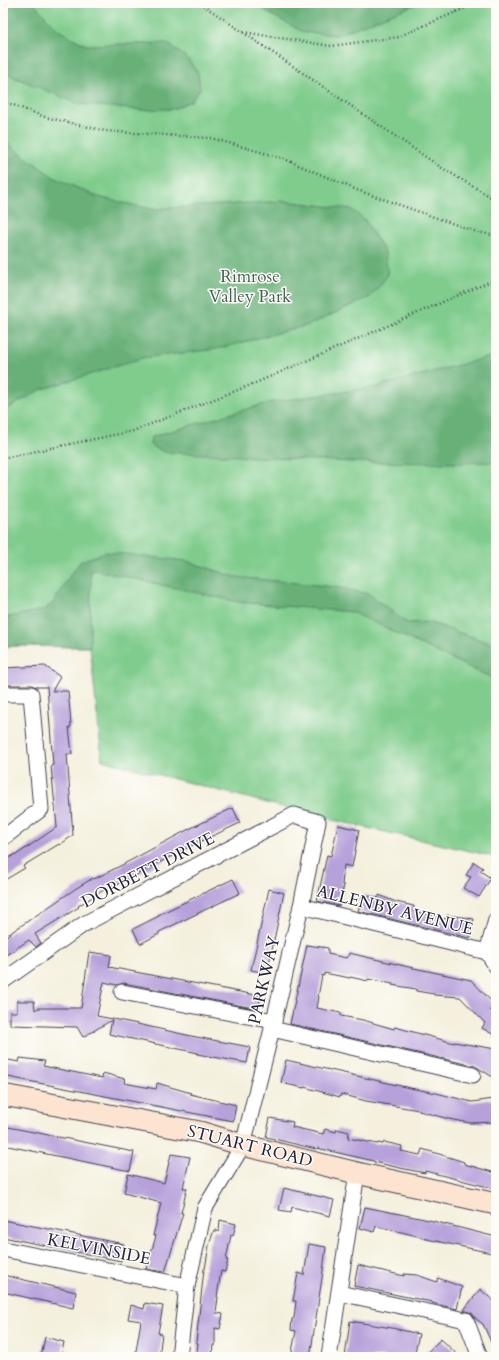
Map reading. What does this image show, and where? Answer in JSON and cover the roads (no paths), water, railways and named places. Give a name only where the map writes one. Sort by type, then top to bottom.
[{"type":"street","points":[[3,694],[31,694],[41,809],[3,838]]},
{"type":"street","name":"DORBETT DRIVE","points":[[3,980],[84,924],[294,815],[318,822]]},
{"type":"street","name":"PARKWAY","points":[[179,1357],[187,1286],[204,1208],[243,1145],[301,906],[318,822]]},
{"type":"street","name":"ALLENBY AVENUE","points":[[301,906],[487,952],[496,966]]},
{"type":"street","points":[[487,952],[496,920]]},
{"type":"street","points":[[122,992],[273,1025],[473,1075]]},
{"type":"street","name":"STUART ROAD","points":[[3,1095],[200,1132],[243,1145],[357,1173],[496,1204]]},
{"type":"street","points":[[329,1357],[340,1293],[357,1173]]},
{"type":"street","name":"KELVINSIDE","points":[[3,1249],[187,1286]]},
{"type":"street","points":[[340,1293],[466,1320],[480,1357]]},
{"type":"park label","name":"Rimrose Valley Park","points":[[250,286]]}]
